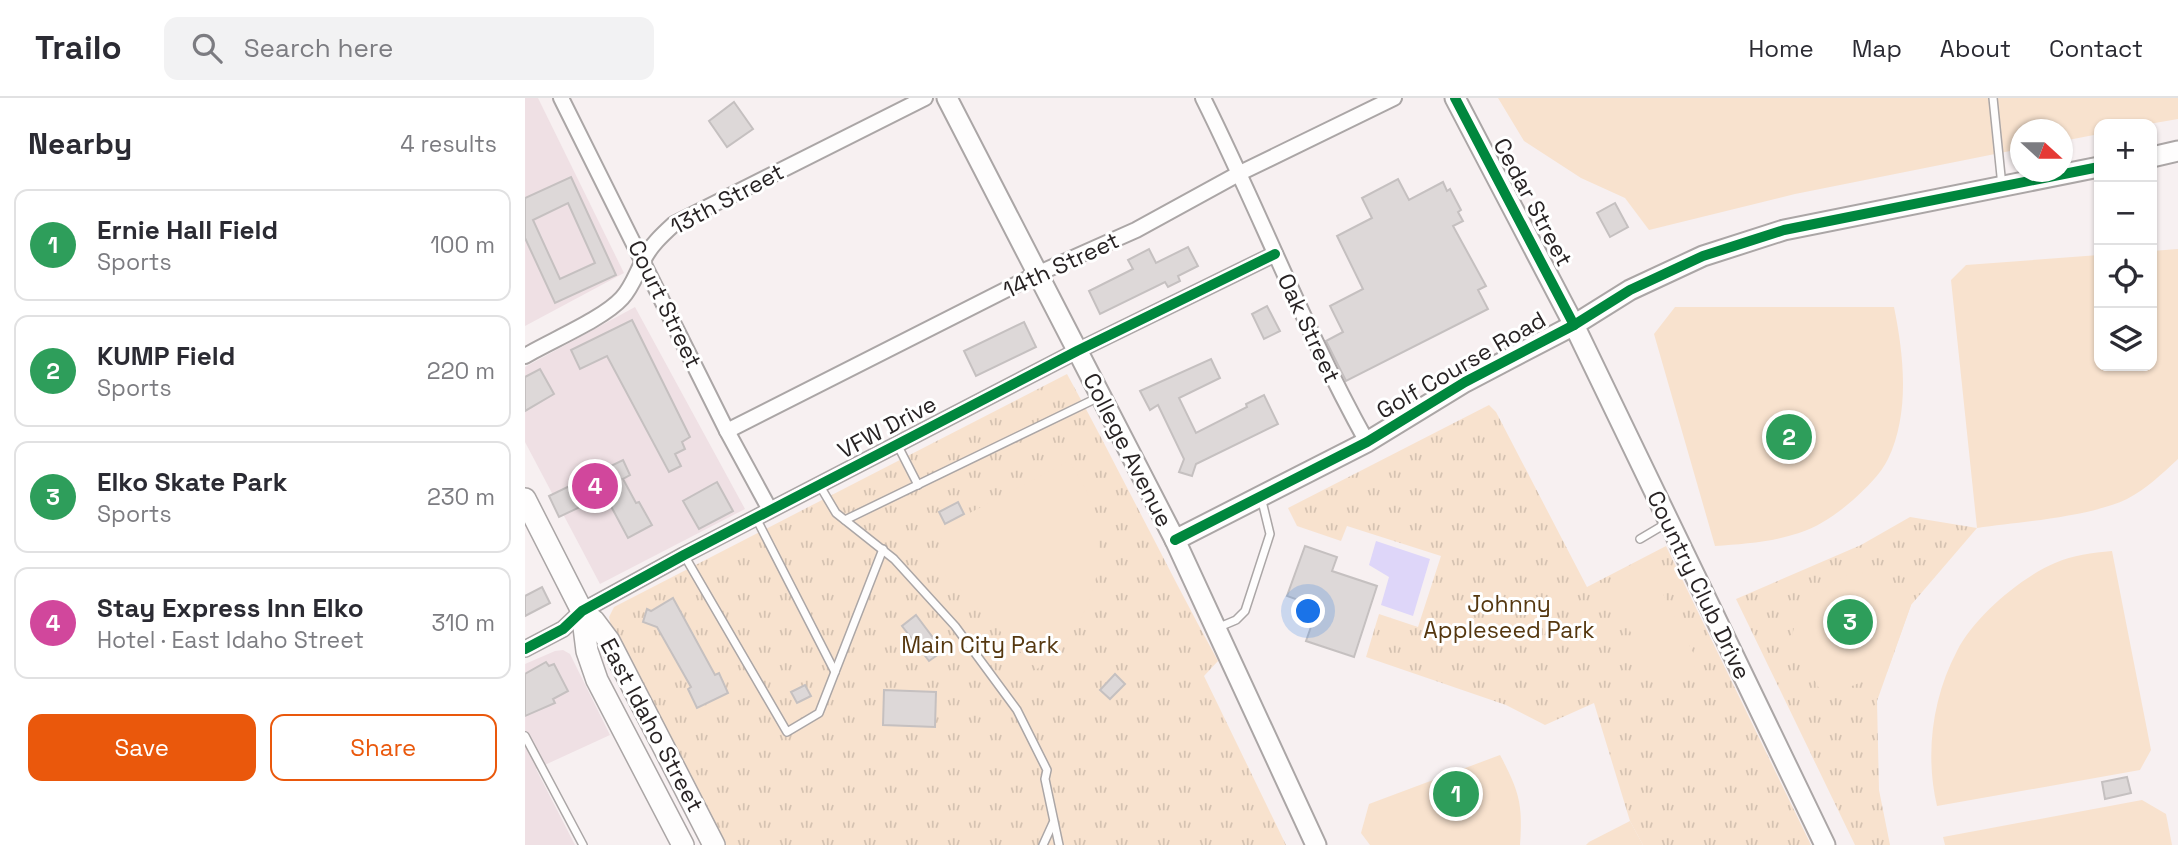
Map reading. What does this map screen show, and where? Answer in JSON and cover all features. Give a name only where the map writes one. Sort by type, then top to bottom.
[{"type":"main road","name":"East Idaho Street","points":[[525,499],[582,611],[587,651],[597,680],[684,845]]},
{"type":"main road","name":"East Idaho Street","points":[[582,611],[594,621],[609,641],[714,845]]},
{"type":"street","name":"Court Street","points":[[561,98],[727,430],[770,510]]},
{"type":"street","name":"13th Street","points":[[525,356],[610,310],[624,297],[638,276],[643,260],[659,237],[674,224],[925,98]]},
{"type":"street","name":"College Avenue","points":[[947,98],[1175,540],[1316,845]]},
{"type":"street","name":"Oak Street","points":[[1203,98],[1240,173],[1336,387],[1367,442]]},
{"type":"street","name":"14th Street","points":[[727,430],[1037,274],[1136,230],[1240,173],[1394,98]]},
{"type":"street","name":"Cedar Street","points":[[1455,98],[1574,325]]},
{"type":"street","points":[[2157,156],[2178,151]]},
{"type":"street","name":"Golf Course Road","points":[[1175,540],[1367,442],[1465,382],[1574,325],[1658,275],[1741,242],[1784,230],[2094,168]]},
{"type":"street","name":"VFW Drive","points":[[525,649],[563,629],[582,611],[756,517],[898,446],[1077,351],[1275,254]]},
{"type":"street","name":"Country Club Drive","points":[[1574,325],[1825,845]]},
{"type":"lane","points":[[1993,98],[2002,187]]},
{"type":"lane","points":[[845,520],[1101,396]]},
{"type":"lane","points":[[898,446],[918,485]]},
{"type":"lane","points":[[820,486],[834,510],[883,549],[955,626],[1017,710],[1047,770],[1045,779],[1059,845]]},
{"type":"lane","points":[[1216,629],[1236,620],[1245,611],[1271,534],[1261,496]]},
{"type":"lane","points":[[756,517],[835,672]]},
{"type":"lane","points":[[1640,539],[1669,522]]},
{"type":"lane","points":[[684,555],[787,732],[820,713],[883,549]]},
{"type":"lane","points":[[525,736],[583,845]]},
{"type":"lane","points":[[1043,845],[1053,822]]},
{"type":"shaded area","points":[[525,98],[538,98],[624,273],[525,326]]},
{"type":"shaded area","points":[[635,307],[745,509],[600,584],[525,442],[525,367]]},
{"type":"shaded area","points":[[1376,541],[1430,559],[1413,616],[1381,605],[1389,577],[1369,565]]},
{"type":"shaded area","points":[[563,650],[570,654],[610,735],[536,769],[575,845],[525,845],[525,664]]},
{"type":"green space","points":[[1498,98],[2178,98],[2178,119],[2157,123],[2157,119],[2094,119],[2094,135],[2073,139],[2073,119],[2010,119],[2010,151],[1795,194],[1649,230],[1625,198],[1581,178],[1524,141]]},
{"type":"green space","points":[[2178,249],[2178,459],[2141,491],[2111,505],[2054,518],[1977,528],[1951,280],[1966,265],[2094,255],[2094,371],[2157,371],[2157,251]]},
{"type":"green space","points":[[1675,307],[1894,307],[1902,364],[1902,404],[1895,441],[1877,476],[1841,510],[1807,530],[1768,541],[1715,546],[1654,334]]},
{"type":"green space","name":"Main City Park","points":[[1067,374],[1218,661],[1204,676],[1286,845],[724,845],[611,626],[609,617],[614,607]]},
{"type":"green space","name":"Johnny Appleseed Park","points":[[1489,405],[1496,412],[1587,587],[1666,546],[1811,845],[1643,845],[1630,821],[1594,703],[1545,725],[1506,705],[1366,657],[1379,614],[1418,627],[1441,556],[1347,526],[1341,541],[1297,526],[1288,508]]},
{"type":"green space","points":[[1069,461],[1093,508],[1099,559],[1089,601],[1080,620],[1054,654],[1037,669],[937,566],[943,527]]},
{"type":"green space","points":[[1910,517],[1977,528],[1911,605],[1877,701],[1879,790],[1890,845],[1855,845],[1736,599],[1861,545]]},
{"type":"green space","points":[[2112,551],[2151,750],[2140,770],[1937,806],[1933,787],[1933,727],[1948,669],[1964,638],[1999,600],[2042,569],[2069,558]]},
{"type":"green space","points":[[1648,565],[1699,664],[1658,688],[1609,588]]},
{"type":"green space","points":[[1854,571],[1884,578],[1911,605],[1887,672],[1824,697],[1791,639],[1801,602]]},
{"type":"green space","points":[[1500,755],[1512,778],[1518,798],[1521,819],[1520,845],[1370,845],[1361,833],[1369,804]]},
{"type":"green space","points":[[2142,800],[2166,814],[2172,845],[1945,845],[1943,837]]},
{"type":"green space","points":[[1630,821],[1643,845],[1586,845],[1589,842]]},
{"type":"building","points":[[734,102],[753,129],[727,147],[709,121]]},
{"type":"building","points":[[571,177],[616,275],[555,303],[525,238],[525,198]],"holes":[[[568,203],[595,263],[560,279],[533,220]]]},
{"type":"building","points":[[1398,179],[1409,200],[1443,182],[1447,191],[1450,189],[1461,210],[1458,212],[1463,221],[1453,226],[1486,286],[1478,290],[1488,309],[1346,381],[1326,341],[1343,332],[1330,306],[1363,289],[1337,236],[1372,218],[1362,198]]},
{"type":"building","points":[[1615,203],[1628,227],[1610,237],[1597,213]]},
{"type":"building","points":[[1188,247],[1198,266],[1178,276],[1180,281],[1168,287],[1165,282],[1100,314],[1089,291],[1133,269],[1128,260],[1149,249],[1156,263]]},
{"type":"building","points":[[1267,306],[1280,331],[1264,339],[1252,314]]},
{"type":"building","points":[[632,320],[690,437],[682,442],[685,449],[675,454],[681,466],[669,472],[607,356],[580,369],[571,350]]},
{"type":"building","points":[[1024,322],[1036,347],[976,376],[964,351]]},
{"type":"building","points":[[1211,359],[1220,378],[1179,398],[1196,433],[1247,407],[1246,404],[1264,395],[1278,424],[1196,464],[1192,476],[1179,472],[1184,459],[1158,405],[1150,410],[1140,391]]},
{"type":"building","points":[[540,369],[554,394],[525,411],[525,377]]},
{"type":"building","points":[[623,460],[630,475],[623,479],[652,525],[628,538],[605,495],[559,517],[549,496]]},
{"type":"building","points":[[717,482],[733,511],[699,529],[683,501]]},
{"type":"building","points":[[958,502],[964,514],[945,524],[939,512]]},
{"type":"building","points":[[1305,546],[1337,557],[1332,571],[1377,586],[1354,657],[1306,641],[1318,607],[1287,596]]},
{"type":"building","points":[[542,587],[550,603],[525,616],[525,596]]},
{"type":"building","points":[[673,598],[715,675],[719,673],[728,693],[697,708],[688,689],[691,687],[657,627],[643,622],[647,609],[651,611]]},
{"type":"building","points":[[916,615],[943,651],[929,661],[902,626]]},
{"type":"building","points":[[546,662],[549,666],[554,664],[568,691],[553,699],[555,703],[525,716],[525,674]]},
{"type":"building","points":[[1115,674],[1125,684],[1110,699],[1100,690]]},
{"type":"building","points":[[805,685],[811,696],[797,703],[791,692]]},
{"type":"building","points":[[884,690],[936,692],[935,727],[883,725]]},
{"type":"building","points":[[2127,777],[2131,793],[2105,799],[2102,782]]},
{"type":"cycle path","points":[[1455,98],[1574,325]]},
{"type":"cycle path","points":[[1175,540],[1367,442],[1465,382],[1574,325],[1630,290],[1703,256],[1784,230],[2094,168]]},
{"type":"cycle path","points":[[525,649],[563,629],[582,611],[684,555],[1077,351],[1275,254]]},
{"type":"place","name":"KUMP Field","points":[[1789,437]]},
{"type":"place","name":"Stay Express Inn Elko","points":[[595,486]]},
{"type":"place","name":"Elko Skate Park","points":[[1850,622]]},
{"type":"place","name":"Ernie Hall Field","points":[[1456,794]]}]
